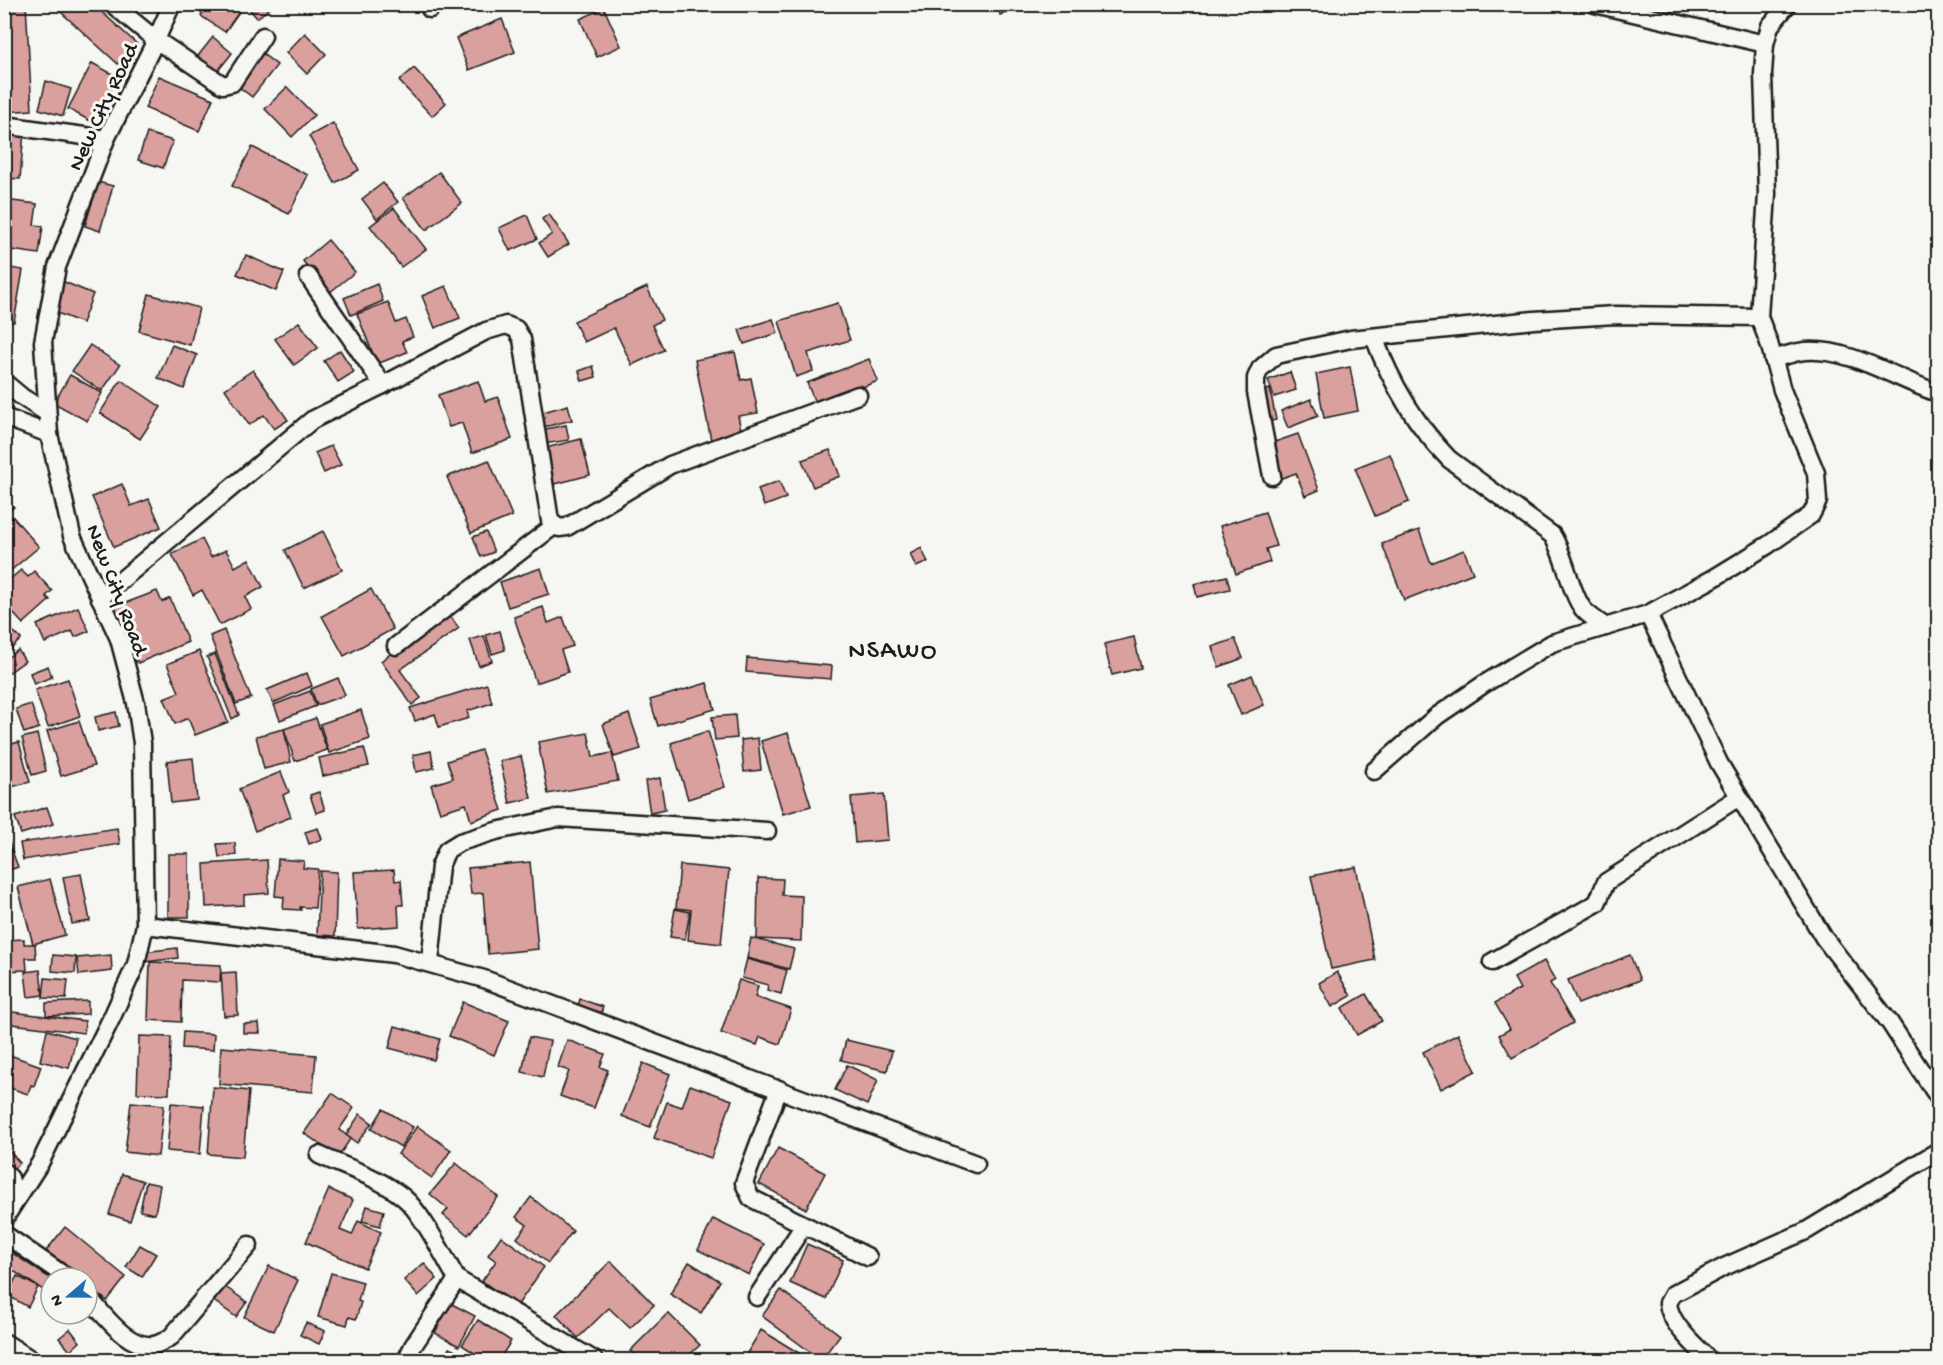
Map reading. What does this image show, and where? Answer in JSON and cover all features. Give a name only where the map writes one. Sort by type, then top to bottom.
[{"type":"street","points":[[112,4],[156,40],[223,85],[232,83],[263,36]]},
{"type":"street","name":"New City Road","points":[[4,1219],[40,1163],[112,1017],[136,964],[145,925],[142,743],[136,704],[118,639],[72,536],[49,434],[43,342],[57,267],[106,139],[172,4]]},
{"type":"street","points":[[1595,4],[1765,44]]},
{"type":"street","points":[[1374,771],[1437,716],[1484,684],[1552,643],[1648,614],[1768,545],[1811,515],[1818,501],[1816,473],[1782,390],[1759,317],[1767,194],[1763,74],[1765,44],[1770,26],[1788,4]]},
{"type":"street","points":[[4,125],[106,139]]},
{"type":"street","points":[[308,276],[383,385]]},
{"type":"street","points":[[1272,476],[1256,392],[1256,378],[1267,361],[1282,353],[1351,339],[1534,320],[1616,315],[1759,317]]},
{"type":"street","points":[[100,598],[312,420],[486,331],[506,325],[516,328],[522,339],[550,521],[559,528],[567,527],[670,465],[858,395]]},
{"type":"street","points":[[1374,337],[1386,370],[1403,400],[1439,449],[1449,459],[1552,535],[1560,548],[1584,611],[1606,627]]},
{"type":"street","points":[[1773,359],[1803,351],[1826,352],[1858,361],[1938,393]]},
{"type":"street","points":[[4,382],[47,413]]},
{"type":"street","points":[[4,417],[49,434]]},
{"type":"street","points":[[396,646],[554,526]]},
{"type":"street","points":[[1648,614],[1719,763],[1824,939],[1890,1023],[1938,1097]]},
{"type":"street","points":[[1492,962],[1597,903],[1606,882],[1739,797]]},
{"type":"street","points":[[430,963],[440,866],[447,850],[460,842],[496,831],[558,818],[767,831]]},
{"type":"street","points":[[145,925],[394,954],[430,963],[484,979],[976,1164]]},
{"type":"street","points":[[779,1089],[744,1182],[751,1198],[868,1257]]},
{"type":"street","points":[[1709,1360],[1680,1328],[1672,1315],[1668,1304],[1673,1294],[1724,1267],[1806,1231],[1938,1151]]},
{"type":"street","points":[[319,1155],[382,1183],[405,1198],[428,1230],[457,1279],[594,1360]]},
{"type":"street","points":[[4,1173],[10,1178],[16,1199]]},
{"type":"street","points":[[757,1297],[804,1225]]},
{"type":"street","points":[[4,1234],[51,1266]]},
{"type":"street","points":[[99,1309],[129,1340],[143,1345],[154,1345],[171,1337],[249,1245]]},
{"type":"street","points":[[406,1360],[423,1329],[457,1279]]},
{"type":"street","points":[[4,1342],[32,1360]]},
{"type":"building","points":[[4,4],[26,4],[32,110],[4,112]]},
{"type":"building","points":[[52,4],[93,4],[137,44],[118,64]]},
{"type":"building","points":[[208,4],[241,4],[243,6],[225,32],[201,16]]},
{"type":"building","points":[[245,4],[271,4],[273,6],[257,18]]},
{"type":"building","points":[[997,4],[1030,4],[1000,15]]},
{"type":"building","points":[[604,8],[621,46],[597,57],[580,19]]},
{"type":"building","points":[[502,19],[515,52],[469,70],[456,38]]},
{"type":"building","points":[[305,33],[326,54],[307,74],[286,53]]},
{"type":"building","points":[[213,37],[232,53],[213,77],[194,61]]},
{"type":"building","points":[[259,51],[277,65],[252,97],[234,83]]},
{"type":"building","points":[[92,63],[118,77],[94,123],[68,109]]},
{"type":"building","points":[[414,68],[446,103],[432,116],[399,81]]},
{"type":"building","points":[[159,76],[213,99],[199,131],[145,108]]},
{"type":"building","points":[[46,81],[71,89],[63,116],[39,109]]},
{"type":"building","points":[[287,87],[314,115],[292,137],[265,109]]},
{"type":"building","points":[[333,123],[359,170],[335,183],[309,136]]},
{"type":"building","points":[[4,129],[24,131],[20,179],[4,178]]},
{"type":"building","points":[[147,133],[173,141],[163,168],[138,160]]},
{"type":"building","points":[[252,147],[308,175],[289,214],[232,186]]},
{"type":"building","points":[[439,172],[462,203],[426,230],[403,198]]},
{"type":"building","points":[[98,182],[113,186],[100,231],[85,226]]},
{"type":"building","points":[[383,183],[398,202],[377,219],[362,199]]},
{"type":"building","points":[[4,200],[37,204],[34,225],[43,226],[39,254],[4,249]]},
{"type":"building","points":[[394,208],[426,249],[401,267],[370,226]]},
{"type":"building","points":[[549,214],[569,244],[548,257],[539,243],[552,234],[542,219]]},
{"type":"building","points":[[527,215],[537,239],[510,251],[499,228]]},
{"type":"building","points":[[328,240],[355,272],[329,293],[303,261]]},
{"type":"building","points":[[246,255],[284,272],[276,291],[237,274]]},
{"type":"building","points":[[4,267],[23,270],[14,322],[4,321]]},
{"type":"building","points":[[62,281],[93,294],[82,323],[50,310]]},
{"type":"building","points":[[377,284],[383,301],[351,315],[344,298]]},
{"type":"building","points":[[446,286],[460,318],[435,328],[422,296]]},
{"type":"building","points":[[647,287],[662,320],[652,325],[664,350],[632,365],[614,328],[584,342],[574,321]]},
{"type":"building","points":[[149,294],[199,308],[190,345],[139,331]]},
{"type":"building","points":[[388,302],[396,323],[406,319],[413,337],[402,341],[407,352],[377,364],[357,314]]},
{"type":"building","points":[[838,303],[850,340],[808,353],[813,371],[796,377],[779,321]]},
{"type":"building","points":[[773,319],[778,333],[744,344],[739,330]]},
{"type":"building","points":[[299,322],[318,348],[294,365],[275,339]]},
{"type":"building","points":[[90,345],[120,365],[102,391],[72,371]]},
{"type":"building","points":[[172,345],[197,355],[184,389],[158,378]]},
{"type":"building","points":[[340,350],[354,372],[338,382],[324,361]]},
{"type":"building","points":[[735,352],[741,380],[751,378],[758,413],[738,416],[742,434],[711,440],[695,360]]},
{"type":"building","points":[[869,359],[878,381],[816,405],[807,383]]},
{"type":"building","points":[[593,366],[596,377],[582,381],[579,371]]},
{"type":"building","points":[[1350,367],[1358,411],[1324,418],[1316,374]]},
{"type":"building","points":[[253,370],[288,420],[274,429],[264,415],[249,425],[225,389]]},
{"type":"building","points":[[1290,372],[1296,390],[1274,397],[1268,380]]},
{"type":"building","points":[[70,375],[102,393],[87,421],[54,403]]},
{"type":"building","points":[[121,380],[161,407],[140,439],[100,413]]},
{"type":"building","points":[[478,381],[485,401],[498,397],[512,439],[472,453],[462,423],[449,427],[438,395]]},
{"type":"building","points":[[1270,389],[1276,420],[1263,423],[1257,392]]},
{"type":"building","points":[[1311,399],[1318,416],[1288,428],[1281,411]]},
{"type":"building","points":[[568,405],[572,420],[540,428],[536,414]]},
{"type":"building","points":[[566,425],[569,440],[544,444],[541,430]]},
{"type":"building","points":[[1298,434],[1319,490],[1305,496],[1296,473],[1282,478],[1269,444]]},
{"type":"building","points":[[581,439],[590,475],[551,485],[542,449]]},
{"type":"building","points":[[331,446],[341,465],[324,473],[315,453]]},
{"type":"building","points":[[830,450],[840,476],[813,487],[802,460]]},
{"type":"building","points":[[1390,454],[1409,502],[1375,516],[1355,468]]},
{"type":"building","points":[[489,460],[512,516],[471,533],[447,477]]},
{"type":"building","points":[[779,481],[786,498],[764,506],[758,489]]},
{"type":"building","points":[[122,484],[131,506],[149,499],[161,527],[114,547],[92,497]]},
{"type":"building","points":[[4,495],[14,507],[4,514]]},
{"type":"building","points":[[1265,512],[1276,546],[1266,549],[1270,562],[1236,574],[1220,526]]},
{"type":"building","points":[[13,517],[39,547],[9,572],[4,567],[4,524]]},
{"type":"building","points":[[1419,530],[1431,563],[1464,550],[1473,573],[1404,600],[1382,544]]},
{"type":"building","points":[[323,531],[342,570],[304,588],[285,550]]},
{"type":"building","points":[[486,532],[494,552],[481,557],[473,537]]},
{"type":"building","points":[[202,539],[211,557],[226,550],[235,567],[249,559],[263,587],[245,597],[251,609],[220,625],[202,590],[193,595],[172,554]]},
{"type":"building","points":[[921,548],[928,562],[916,567],[910,554]]},
{"type":"building","points":[[541,568],[549,594],[508,607],[500,582]]},
{"type":"building","points":[[21,570],[28,577],[34,571],[52,591],[46,596],[50,600],[23,624],[4,603],[4,584]]},
{"type":"building","points":[[1227,576],[1230,589],[1197,597],[1194,584]]},
{"type":"building","points":[[371,589],[393,629],[344,656],[322,616]]},
{"type":"building","points":[[157,591],[162,602],[170,598],[188,642],[138,663],[115,607]]},
{"type":"building","points":[[78,607],[89,631],[75,637],[72,631],[45,643],[37,625]]},
{"type":"building","points":[[543,607],[548,623],[563,617],[573,646],[561,650],[568,672],[536,683],[514,617]]},
{"type":"building","points":[[447,612],[459,628],[400,670],[421,698],[412,705],[381,661]]},
{"type":"building","points":[[4,622],[21,639],[5,655],[4,655]]},
{"type":"building","points":[[224,630],[251,698],[236,704],[210,636]]},
{"type":"building","points":[[500,631],[505,650],[492,654],[486,635]]},
{"type":"building","points":[[484,636],[492,661],[479,666],[470,640]]},
{"type":"building","points":[[1134,637],[1141,668],[1112,675],[1104,644]]},
{"type":"building","points":[[1235,639],[1243,658],[1219,667],[1212,647]]},
{"type":"building","points":[[18,650],[25,661],[4,676],[4,660]]},
{"type":"building","points":[[199,651],[228,722],[195,735],[188,718],[175,724],[164,698],[179,692],[167,664]]},
{"type":"building","points":[[215,654],[239,715],[232,719],[207,657]]},
{"type":"building","points":[[747,658],[832,666],[831,679],[746,672]]},
{"type":"building","points":[[48,666],[52,677],[34,684],[30,673]]},
{"type":"building","points":[[307,673],[312,686],[273,703],[267,690]]},
{"type":"building","points":[[1252,675],[1264,705],[1241,715],[1229,685]]},
{"type":"building","points":[[338,678],[345,695],[317,705],[311,689]]},
{"type":"building","points":[[68,679],[80,716],[48,727],[35,690]]},
{"type":"building","points":[[707,683],[715,709],[658,726],[650,700]]},
{"type":"building","points":[[487,684],[492,703],[467,711],[469,718],[439,727],[435,714],[415,721],[410,708]]},
{"type":"building","points":[[310,691],[316,706],[280,720],[274,705]]},
{"type":"building","points":[[31,704],[39,728],[24,733],[16,709]]},
{"type":"building","points":[[361,710],[370,739],[329,753],[320,724]]},
{"type":"building","points":[[116,712],[119,726],[98,731],[95,717]]},
{"type":"building","points":[[629,714],[641,749],[614,757],[603,724]]},
{"type":"building","points":[[735,715],[737,738],[715,740],[712,717]]},
{"type":"building","points":[[316,718],[327,750],[295,761],[284,729]]},
{"type":"building","points":[[79,721],[94,766],[61,776],[47,731]]},
{"type":"building","points":[[284,729],[291,762],[264,769],[256,736]]},
{"type":"building","points":[[708,731],[725,787],[688,799],[671,743]]},
{"type":"building","points":[[588,733],[593,757],[612,753],[618,781],[548,794],[538,742]]},
{"type":"building","points":[[788,733],[811,806],[783,814],[761,741]]},
{"type":"building","points":[[37,734],[46,771],[32,775],[22,738]]},
{"type":"building","points":[[758,738],[761,770],[744,772],[741,740]]},
{"type":"building","points":[[19,742],[30,782],[4,789],[4,746]]},
{"type":"building","points":[[364,748],[369,766],[323,776],[319,758]]},
{"type":"building","points":[[481,750],[502,810],[471,821],[466,804],[440,812],[431,785],[453,778],[447,761]]},
{"type":"building","points":[[431,751],[434,768],[416,772],[413,755]]},
{"type":"building","points":[[521,756],[531,798],[510,803],[500,761]]},
{"type":"building","points":[[193,758],[197,800],[171,803],[167,761]]},
{"type":"building","points":[[281,772],[289,792],[283,795],[291,817],[255,831],[239,789]]},
{"type":"building","points":[[660,778],[665,810],[650,813],[645,781]]},
{"type":"building","points":[[319,792],[325,810],[316,813],[310,795]]},
{"type":"building","points":[[884,794],[888,840],[855,843],[851,797]]},
{"type":"building","points":[[47,807],[53,824],[21,834],[15,817]]},
{"type":"building","points":[[117,828],[120,844],[23,860],[20,843]]},
{"type":"building","points":[[318,828],[322,839],[309,844],[305,832]]},
{"type":"building","points":[[8,840],[18,867],[4,872],[4,841]]},
{"type":"building","points":[[235,843],[236,855],[219,857],[217,844]]},
{"type":"building","points":[[168,854],[189,854],[189,917],[168,917]]},
{"type":"building","points":[[278,859],[304,861],[303,868],[318,869],[315,908],[283,909],[284,897],[275,896]]},
{"type":"building","points":[[267,860],[269,893],[244,895],[244,905],[206,907],[204,864]]},
{"type":"building","points":[[530,862],[538,949],[488,954],[483,893],[471,894],[468,868]]},
{"type":"building","points":[[680,865],[729,870],[721,944],[688,940],[691,910],[676,908]]},
{"type":"building","points":[[1356,867],[1375,960],[1331,969],[1311,876]]},
{"type":"building","points":[[394,870],[395,881],[401,880],[403,905],[398,905],[399,926],[358,929],[354,872]]},
{"type":"building","points":[[320,871],[337,872],[335,936],[317,935]]},
{"type":"building","points":[[81,874],[90,921],[72,924],[63,877]]},
{"type":"building","points":[[758,878],[783,879],[782,895],[802,896],[801,941],[757,939]]},
{"type":"building","points":[[50,879],[65,935],[33,944],[18,887]]},
{"type":"building","points":[[675,909],[690,912],[685,939],[670,937]]},
{"type":"building","points":[[751,938],[794,949],[789,969],[747,958]]},
{"type":"building","points":[[24,939],[24,944],[35,944],[36,958],[26,958],[27,970],[4,971],[4,940]]},
{"type":"building","points":[[177,948],[178,958],[144,962],[143,952]]},
{"type":"building","points":[[53,955],[76,957],[75,973],[52,971]]},
{"type":"building","points":[[111,955],[112,971],[79,975],[77,958]]},
{"type":"building","points":[[1630,955],[1640,980],[1578,1004],[1568,980]]},
{"type":"building","points":[[747,959],[787,970],[781,994],[767,990],[768,985],[742,978]]},
{"type":"building","points":[[1544,961],[1555,980],[1550,983],[1573,1023],[1512,1058],[1499,1035],[1510,1029],[1495,1003],[1520,989],[1514,978]]},
{"type":"building","points":[[150,962],[221,965],[220,982],[182,980],[181,1022],[148,1020]]},
{"type":"building","points":[[40,970],[43,995],[28,997],[25,972]]},
{"type":"building","points":[[236,972],[238,1015],[224,1016],[221,973]]},
{"type":"building","points":[[1337,972],[1351,996],[1332,1007],[1319,983]]},
{"type":"building","points":[[45,978],[68,980],[66,999],[43,998]]},
{"type":"building","points":[[739,980],[758,986],[755,997],[791,1009],[780,1044],[760,1037],[757,1045],[721,1033]]},
{"type":"building","points":[[4,981],[8,981],[11,1006],[4,1007]]},
{"type":"building","points":[[1366,994],[1382,1021],[1357,1035],[1342,1008]]},
{"type":"building","points":[[580,999],[603,1007],[597,1025],[575,1017]]},
{"type":"building","points":[[88,1001],[88,1014],[46,1016],[46,1003]]},
{"type":"building","points":[[463,1002],[509,1021],[494,1055],[449,1036]]},
{"type":"building","points":[[4,1011],[85,1021],[84,1033],[4,1023]]},
{"type":"building","points":[[259,1023],[260,1033],[243,1033],[243,1024]]},
{"type":"building","points":[[395,1026],[440,1039],[434,1060],[389,1048]]},
{"type":"building","points":[[47,1030],[76,1038],[69,1068],[40,1061]]},
{"type":"building","points":[[183,1032],[214,1034],[213,1050],[182,1048]]},
{"type":"building","points":[[1458,1034],[1476,1071],[1441,1089],[1423,1052]]},
{"type":"building","points":[[4,1035],[11,1037],[7,1048],[4,1047]]},
{"type":"building","points":[[139,1036],[171,1037],[169,1094],[137,1093]]},
{"type":"building","points":[[529,1037],[550,1041],[543,1077],[522,1072]]},
{"type":"building","points":[[567,1040],[605,1054],[600,1067],[608,1070],[594,1108],[560,1096],[569,1071],[558,1067]]},
{"type":"building","points":[[846,1040],[892,1051],[887,1071],[841,1060]]},
{"type":"building","points":[[221,1047],[316,1055],[313,1092],[219,1084]]},
{"type":"building","points":[[4,1053],[41,1066],[34,1086],[31,1085],[28,1094],[4,1086]]},
{"type":"building","points":[[643,1063],[670,1074],[650,1127],[622,1116]]},
{"type":"building","points":[[847,1065],[878,1080],[867,1105],[835,1090]]},
{"type":"building","points":[[690,1085],[732,1100],[711,1158],[654,1138],[667,1102],[682,1107]]},
{"type":"building","points":[[213,1087],[249,1091],[243,1157],[208,1154]]},
{"type":"building","points":[[332,1093],[354,1108],[339,1130],[351,1138],[338,1157],[304,1133]]},
{"type":"building","points":[[4,1094],[10,1095],[4,1122]]},
{"type":"building","points":[[131,1102],[164,1105],[158,1156],[125,1152]]},
{"type":"building","points":[[171,1103],[204,1106],[200,1154],[167,1151]]},
{"type":"building","points":[[383,1109],[413,1127],[401,1147],[371,1129]]},
{"type":"building","points":[[360,1114],[372,1123],[357,1143],[346,1135]]},
{"type":"building","points":[[417,1126],[451,1150],[432,1178],[398,1154]]},
{"type":"building","points":[[4,1145],[20,1163],[8,1173],[4,1168]]},
{"type":"building","points":[[778,1148],[825,1173],[806,1209],[759,1184]]},
{"type":"building","points":[[456,1163],[498,1197],[468,1235],[443,1215],[448,1209],[430,1194]]},
{"type":"building","points":[[122,1174],[143,1181],[130,1221],[109,1214]]},
{"type":"building","points":[[146,1182],[160,1185],[155,1214],[140,1211]]},
{"type":"building","points":[[329,1189],[353,1200],[340,1230],[352,1235],[358,1221],[381,1232],[365,1268],[306,1242]]},
{"type":"building","points":[[531,1197],[573,1231],[548,1263],[517,1238],[527,1225],[516,1217]]},
{"type":"building","points":[[367,1206],[384,1211],[380,1226],[362,1221]]},
{"type":"building","points":[[713,1219],[764,1244],[749,1275],[698,1250]]},
{"type":"building","points":[[65,1227],[126,1277],[107,1301],[99,1295],[99,1266],[64,1266],[46,1251]]},
{"type":"building","points":[[501,1236],[544,1267],[517,1306],[482,1281],[496,1261],[488,1255]]},
{"type":"building","points":[[807,1244],[843,1260],[826,1299],[790,1283]]},
{"type":"building","points":[[140,1245],[156,1254],[142,1277],[126,1267]]},
{"type":"building","points":[[12,1253],[39,1271],[39,1288],[4,1265]]},
{"type":"building","points":[[611,1261],[654,1305],[630,1328],[609,1308],[578,1338],[556,1315]]},
{"type":"building","points":[[689,1262],[720,1281],[701,1313],[670,1294]]},
{"type":"building","points":[[424,1263],[437,1279],[418,1296],[404,1280]]},
{"type":"building","points":[[269,1266],[298,1280],[274,1331],[244,1317]]},
{"type":"building","points":[[331,1273],[363,1282],[356,1319],[349,1317],[347,1325],[318,1317]]},
{"type":"building","points":[[17,1276],[38,1287],[28,1307],[7,1295]]},
{"type":"building","points":[[221,1284],[247,1302],[236,1317],[211,1299]]},
{"type":"building","points":[[781,1290],[840,1335],[821,1360],[762,1316]]},
{"type":"building","points":[[450,1303],[475,1316],[459,1346],[435,1333]]},
{"type":"building","points":[[668,1313],[700,1345],[684,1360],[640,1360],[630,1351]]},
{"type":"building","points":[[478,1320],[511,1341],[499,1360],[485,1360],[462,1345]]},
{"type":"building","points":[[306,1323],[325,1331],[319,1344],[300,1335]]},
{"type":"building","points":[[70,1329],[80,1342],[70,1351],[59,1338]]},
{"type":"building","points":[[761,1330],[807,1358],[805,1360],[748,1360],[744,1358]]},
{"type":"building","points":[[449,1348],[466,1356],[464,1360],[444,1360]]},
{"type":"building","points":[[540,1352],[549,1360],[532,1360]]},
{"type":"district","name":"NSAWO","points":[[893,648]]}]
